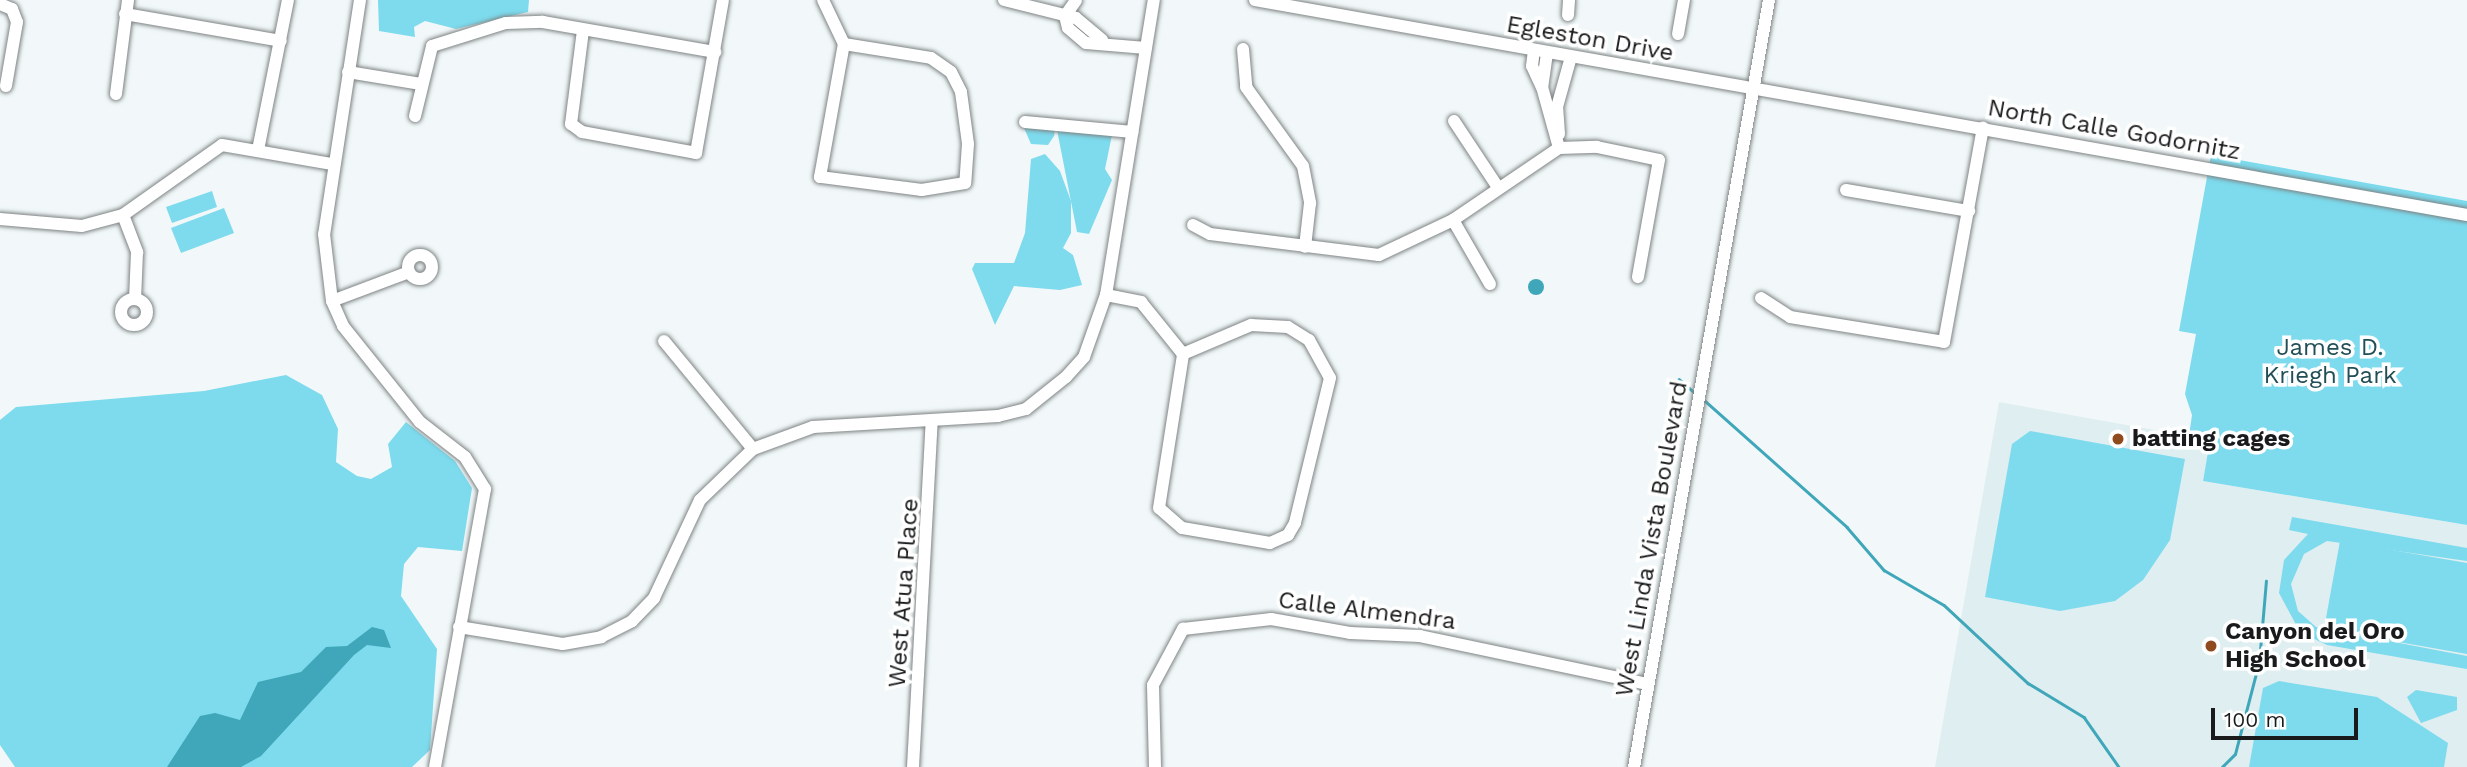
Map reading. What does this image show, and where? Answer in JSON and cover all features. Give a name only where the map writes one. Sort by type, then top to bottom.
[{"type":"street","points":[[117,94],[128,0]]},
{"type":"street","points":[[258,150],[288,0]]},
{"type":"street","points":[[360,0],[332,164],[323,261],[332,301],[343,326],[420,422],[479,472],[485,489],[435,767]]},
{"type":"street","points":[[583,30],[569,125],[582,132],[696,152],[723,0]]},
{"type":"street","points":[[823,0],[844,44],[820,177],[922,190],[965,183],[968,144],[961,92],[951,72],[931,58],[844,44]]},
{"type":"street","points":[[1004,0],[1065,16]]},
{"type":"street","points":[[1076,0],[1065,16],[1068,28],[1086,43],[1102,40],[1146,48]]},
{"type":"street","points":[[459,627],[564,644],[615,631],[662,586],[709,488],[753,449],[813,426],[998,416],[1045,395],[1084,357],[1106,295],[1154,0]]},
{"type":"street","name":"Egleston Drive","points":[[1255,0],[1753,89]]},
{"type":"street","points":[[1568,15],[1569,0]]},
{"type":"street","points":[[1678,34],[1684,0]]},
{"type":"street","name":"West Linda Vista Boulevard","points":[[1634,767],[1769,0]]},
{"type":"street","points":[[0,4],[12,9],[17,22],[6,86]]},
{"type":"street","points":[[125,14],[281,41]]},
{"type":"street","points":[[415,116],[428,46],[506,23],[583,30],[715,52]]},
{"type":"street","points":[[1243,49],[1247,87],[1303,166],[1310,203],[1305,247]]},
{"type":"street","points":[[1534,50],[1532,66],[1542,87],[1559,148]]},
{"type":"street","points":[[1542,87],[1547,52]]},
{"type":"street","points":[[1559,148],[1564,82],[1571,57]]},
{"type":"street","points":[[348,72],[421,84]]},
{"type":"street","points":[[1542,87],[1564,82]]},
{"type":"street","name":"North Calle Godornitz","points":[[1753,89],[2467,215]]},
{"type":"street","points":[[1454,121],[1497,186]]},
{"type":"street","points":[[1025,122],[1134,126]]},
{"type":"street","points":[[1761,298],[1790,317],[1944,342],[1983,128]]},
{"type":"street","points":[[0,219],[82,226],[123,215],[222,145],[332,164]]},
{"type":"street","points":[[1193,225],[1210,234],[1379,255],[1453,220],[1497,186],[1559,148],[1597,147],[1659,159],[1638,277]]},
{"type":"street","points":[[1846,190],[1969,211]]},
{"type":"street","points":[[123,215],[137,253],[135,299]]},
{"type":"street","points":[[1453,220],[1490,284]]},
{"type":"street","points":[[332,301],[409,272]]},
{"type":"street","points":[[1106,295],[1141,302],[1183,354],[1159,508],[1182,528],[1280,542],[1295,523],[1307,454],[1328,403],[1324,360],[1309,340],[1276,326],[1251,325],[1183,354]]},
{"type":"street","points":[[664,341],[753,449]]},
{"type":"street","name":"West Atua Place","points":[[913,767],[932,421]]},
{"type":"street","name":"Calle Almendra","points":[[1155,767],[1153,685],[1183,629],[1271,619],[1350,634],[1420,636],[1648,684]]},
{"type":"shaded area","points":[[1536,279],[1544,287],[1536,295],[1528,287]]},
{"type":"shaded area","name":"Canyon del Oro High School","points":[[1999,402],[2210,440],[2203,481],[2467,525],[2467,767],[1935,767]]},
{"type":"shaded area","points":[[372,627],[384,630],[391,648],[367,645],[354,655],[261,756],[241,767],[167,767],[200,716],[215,713],[240,720],[258,682],[301,672],[326,647],[347,646]]},
{"type":"green space","points":[[378,0],[529,0],[528,12],[456,29],[425,21],[414,27],[415,37],[379,31]]},
{"type":"green space","points":[[1024,128],[1055,130],[1048,145],[1031,144]]},
{"type":"green space","points":[[1057,130],[1112,135],[1105,169],[1112,180],[1089,234],[1077,232]]},
{"type":"green space","points":[[1045,154],[1060,171],[1071,201],[1071,233],[1063,248],[1073,255],[1082,285],[1060,290],[1014,286],[995,325],[972,269],[975,263],[1014,263],[1025,233],[1031,159]]},
{"type":"green space","name":"James D. Kriegh Park","points":[[2211,155],[2467,201],[2467,525],[2203,481],[2210,440],[2189,436],[2192,415],[2185,394],[2196,334],[2179,331]]},
{"type":"green space","points":[[212,191],[217,207],[172,223],[166,207]]},
{"type":"green space","points":[[224,208],[234,233],[181,253],[171,228]]},
{"type":"green space","points":[[286,375],[322,395],[338,429],[336,462],[357,476],[371,479],[392,467],[388,444],[406,422],[455,461],[472,488],[462,551],[418,547],[404,564],[401,596],[437,649],[430,750],[412,767],[15,767],[0,745],[0,420],[16,407],[204,391]]},
{"type":"green space","points":[[2030,431],[2185,459],[2170,540],[2143,580],[2115,601],[2060,611],[1985,597],[2012,444]]},
{"type":"green space","points":[[2292,517],[2467,548],[2467,561],[2327,541],[2304,554],[2291,584],[2298,611],[2316,627],[2467,656],[2467,669],[2327,645],[2300,632],[2279,593],[2284,560],[2308,534],[2289,530]]},
{"type":"green space","points":[[2340,541],[2467,563],[2467,654],[2324,629]]},
{"type":"green space","points":[[2279,681],[2377,697],[2448,743],[2444,767],[2249,767],[2263,688]]},
{"type":"green space","points":[[2416,690],[2457,697],[2457,710],[2421,723],[2407,697]]},
{"type":"waterway","points":[[1679,379],[1695,393]]},
{"type":"waterway","points":[[1703,399],[1847,527],[1884,570],[1944,605],[2028,683],[2084,717],[2119,767]]},
{"type":"waterway","points":[[2222,767],[2235,754],[2259,662],[2266,581]]},
{"type":"place","name":"batting cages","points":[[2118,439]]},
{"type":"place","name":"Canyon del Oro High School","points":[[2211,646]]}]
